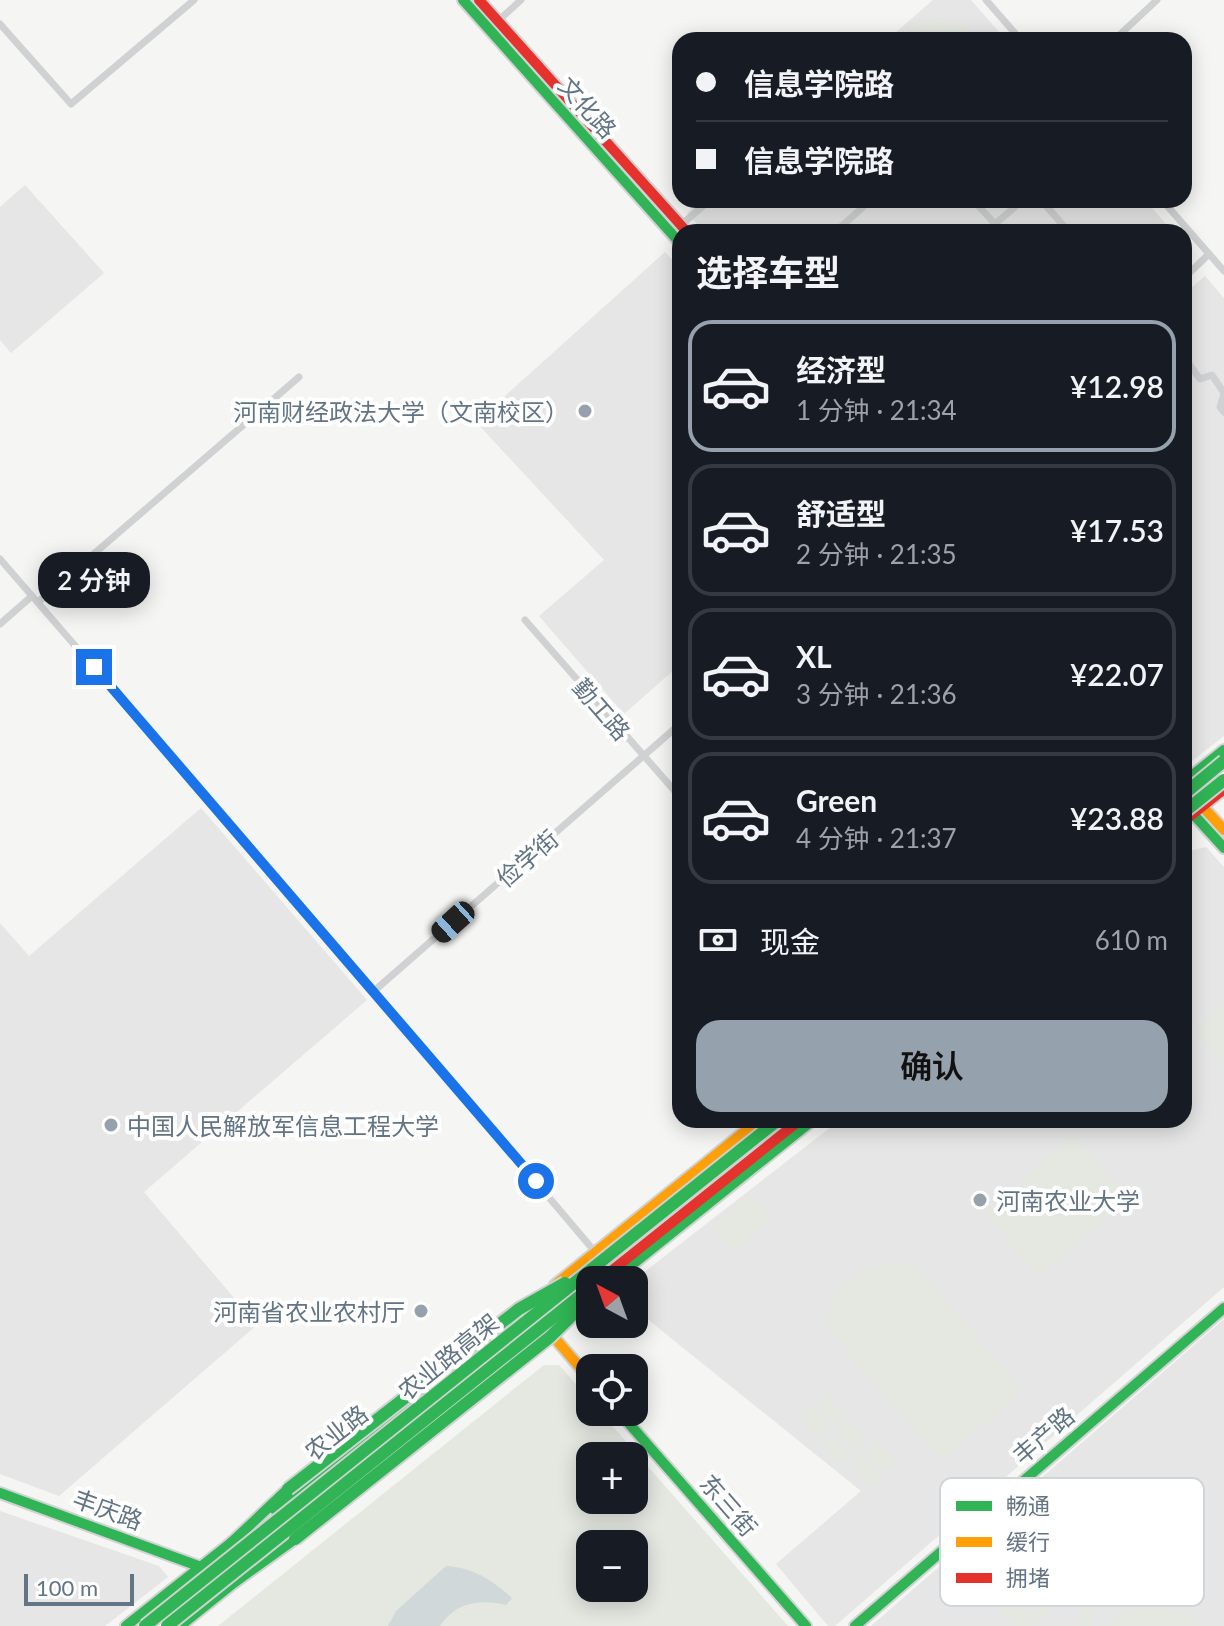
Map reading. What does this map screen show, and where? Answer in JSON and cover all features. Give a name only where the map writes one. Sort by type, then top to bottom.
[{"type":"main road","name":"文化路","points":[[463,0],[672,234]]},
{"type":"main road","name":"文化路","points":[[479,0],[680,224]]},
{"type":"main road","points":[[1192,777],[1224,750]]},
{"type":"main road","points":[[1192,787],[1224,761]]},
{"type":"main road","points":[[1192,810],[1223,788]]},
{"type":"main road","points":[[1192,810],[1223,788]]},
{"type":"main road","points":[[1192,812],[1224,830]]},
{"type":"main road","points":[[1192,813],[1224,848]]},
{"type":"main road","name":"农业路","points":[[126,1626],[749,1128]]},
{"type":"main road","name":"农业路高架","points":[[596,1266],[768,1128]]},
{"type":"main road","points":[[622,1266],[790,1128]]},
{"type":"main road","points":[[623,1266],[803,1128]]},
{"type":"main road","points":[[231,1543],[288,1489],[519,1309],[576,1277]]},
{"type":"main road","name":"农业路高架","points":[[145,1626],[576,1282]]},
{"type":"main road","name":"农业路高架","points":[[167,1626],[576,1299]]},
{"type":"main road","points":[[528,1307],[576,1363]]},
{"type":"main road","name":"丰产路","points":[[1027,1478],[1224,1308]]},
{"type":"main road","points":[[180,1626],[576,1309]]},
{"type":"main road","points":[[235,1582],[295,1539],[550,1337],[576,1312]]},
{"type":"main road","name":"东三街","points":[[631,1426],[806,1626]]},
{"type":"main road","name":"丰庆路","points":[[0,1493],[201,1567]]},
{"type":"main road","name":"丰产路","points":[[855,1626],[940,1553]]},
{"type":"street","points":[[0,24],[71,104],[194,0]]},
{"type":"street","points":[[498,21],[521,0]]},
{"type":"street","points":[[986,0],[1014,32]]},
{"type":"street","points":[[1123,32],[1157,0]]},
{"type":"street","points":[[688,224],[703,208]]},
{"type":"street","points":[[844,224],[862,208]]},
{"type":"street","points":[[979,208],[992,224]]},
{"type":"street","points":[[999,224],[1015,208]]},
{"type":"street","points":[[1048,208],[1062,224]]},
{"type":"street","points":[[1169,208],[1183,224]]},
{"type":"street","points":[[1192,234],[1224,271]]},
{"type":"street","points":[[1192,270],[1209,254]]},
{"type":"street","points":[[1192,368],[1200,379],[1212,375],[1224,393],[1220,407],[1224,412]]},
{"type":"street","points":[[0,624],[35,599],[299,377]]},
{"type":"street","points":[[0,559],[596,1253]]},
{"type":"street","name":"勤工路","points":[[525,620],[672,788]]},
{"type":"street","name":"俭学街","points":[[374,991],[672,731]]},
{"type":"shaded area","points":[[933,0],[971,0],[999,32],[896,32]]},
{"type":"shaded area","points":[[939,19],[962,24],[971,32],[908,32],[918,24]]},
{"type":"shaded area","points":[[25,185],[104,273],[11,353],[0,340],[0,207]]},
{"type":"shaded area","points":[[693,208],[1152,208],[1166,224],[697,224],[687,213]]},
{"type":"shaded area","name":"河南财经政法大学（文南校区）","points":[[665,252],[672,259],[672,672],[624,714],[539,616],[604,560],[476,422]]},
{"type":"shaded area","points":[[1205,276],[1224,298],[1224,736],[1192,761],[1192,287]]},
{"type":"shaded area","name":"中国人民解放军信息工程大学","points":[[201,808],[367,1000],[144,1192],[257,1325],[59,1496],[0,1474],[0,923],[29,956]]},
{"type":"shaded area","name":"河南农业大学","points":[[1206,847],[1224,867],[1224,1287],[1005,1478],[940,1478],[940,1534],[835,1626],[828,1626],[776,1564],[861,1491],[648,1320],[648,1269],[830,1128],[1192,1128],[1192,850]]},
{"type":"shaded area","points":[[1224,1004],[1224,1064],[1195,1030]]},
{"type":"shaded area","points":[[1073,1135],[1128,1198],[1039,1276],[984,1212]]},
{"type":"shaded area","points":[[751,1194],[772,1220],[733,1252],[712,1226]]},
{"type":"shaded area","points":[[888,1262],[912,1263],[1023,1390],[942,1461],[825,1325],[832,1302],[846,1284],[866,1270]]},
{"type":"shaded area","points":[[1224,1319],[1224,1626],[871,1626],[940,1566],[940,1606],[1204,1606],[1204,1478],[1041,1478]]},
{"type":"shaded area","points":[[544,1365],[559,1365],[576,1384],[576,1426],[612,1426],[626,1442],[576,1442],[576,1514],[648,1514],[648,1467],[788,1626],[218,1626]]},
{"type":"shaded area","points":[[827,1395],[846,1416],[835,1427],[816,1405]]},
{"type":"shaded area","points":[[812,1407],[831,1429],[820,1439],[801,1417]]},
{"type":"shaded area","points":[[849,1420],[868,1442],[856,1452],[837,1430]]},
{"type":"shaded area","points":[[834,1434],[853,1455],[841,1466],[822,1444]]},
{"type":"shaded area","points":[[878,1441],[897,1463],[885,1473],[866,1452]]},
{"type":"shaded area","points":[[863,1455],[882,1477],[870,1487],[851,1465]]},
{"type":"shaded area","points":[[0,1511],[159,1566],[168,1577],[105,1626],[0,1626]]},
{"type":"shaded area","points":[[446,1566],[482,1576],[512,1598],[506,1605],[487,1602],[461,1607],[440,1626],[388,1626],[396,1611]]},
{"type":"shaded area","points":[[1009,1606],[1019,1606],[1035,1625],[1013,1626],[1001,1613]]},
{"type":"shaded area","points":[[1023,1606],[1045,1606],[1050,1612],[1037,1623]]},
{"type":"shaded area","points":[[1084,1606],[1095,1606],[1093,1626],[1081,1626]]},
{"type":"shaded area","points":[[1130,1606],[1167,1606],[1185,1626],[1106,1626]]},
{"type":"shaded area","points":[[1172,1606],[1184,1606],[1201,1626],[1188,1626]]},
{"type":"traffic: fast","points":[[463,0],[672,234]]},
{"type":"traffic: fast","points":[[1192,776],[1224,750]]},
{"type":"traffic: fast","points":[[1192,787],[1224,761]]},
{"type":"traffic: fast","points":[[1192,806],[1224,780]]},
{"type":"traffic: fast","points":[[1220,792],[1224,790]]},
{"type":"traffic: fast","points":[[1192,813],[1224,848]]},
{"type":"traffic: fast","points":[[145,1626],[768,1128]]},
{"type":"traffic: fast","points":[[630,1266],[803,1128]]},
{"type":"traffic: fast","points":[[288,1489],[519,1309],[565,1283]]},
{"type":"traffic: fast","points":[[167,1626],[576,1299]]},
{"type":"traffic: fast","points":[[1027,1478],[1224,1308]]},
{"type":"traffic: fast","points":[[295,1539],[550,1337],[576,1312]]},
{"type":"traffic: fast","points":[[274,1509],[427,1388]]},
{"type":"traffic: fast","points":[[631,1426],[806,1626]]},
{"type":"traffic: fast","points":[[231,1543],[288,1489]]},
{"type":"traffic: fast","points":[[0,1493],[201,1567]]},
{"type":"traffic: fast","points":[[126,1626],[236,1539]]},
{"type":"traffic: fast","points":[[235,1582],[295,1539]]},
{"type":"traffic: fast","points":[[855,1626],[940,1553]]},
{"type":"traffic: fast","points":[[180,1626],[241,1577]]},
{"type":"traffic: slow","points":[[1192,795],[1224,830]]},
{"type":"traffic: slow","points":[[555,1285],[749,1128]]},
{"type":"traffic: slow","points":[[539,1320],[576,1363]]},
{"type":"traffic: jam","points":[[479,0],[680,224]]},
{"type":"traffic: jam","points":[[1192,815],[1224,789]]},
{"type":"traffic: jam","points":[[618,1266],[790,1128]]},
{"type":"place","name":"河南财经政法大学（文南校区）","points":[[585,411]]},
{"type":"place","name":"中国人民解放军信息工程大学","points":[[111,1125]]},
{"type":"place","name":"河南农业大学","points":[[980,1200]]},
{"type":"place","name":"河南省农业农村厅","points":[[421,1311]]},
{"type":"route","points":[[94,667],[536,1181]]}]
